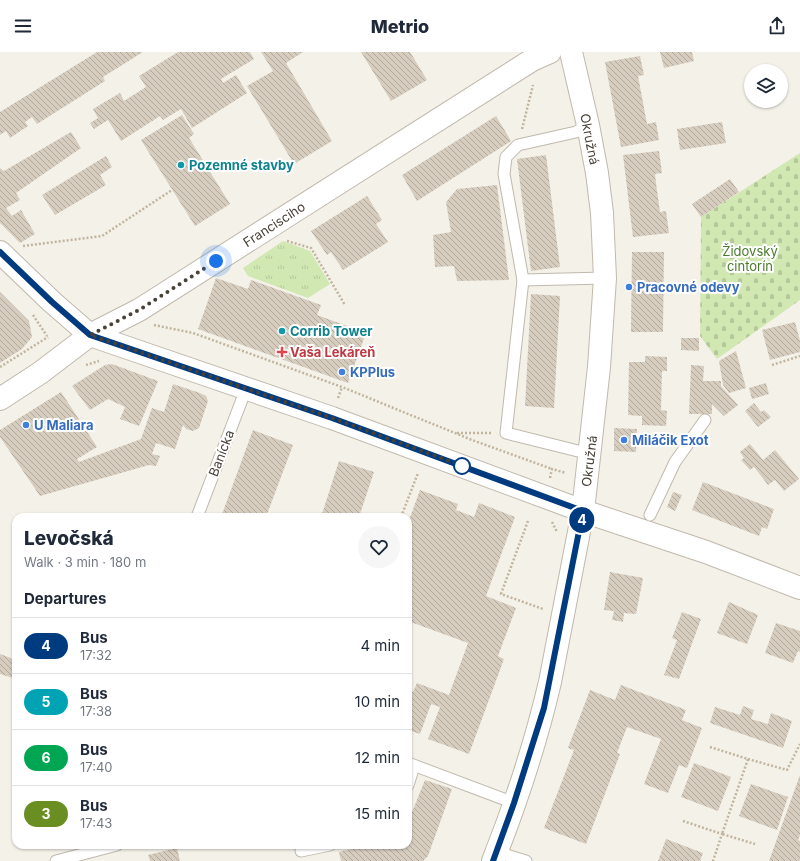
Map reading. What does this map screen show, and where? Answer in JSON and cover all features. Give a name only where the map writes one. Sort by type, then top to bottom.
[{"type":"street","name":"Francisciho","points":[[0,399],[40,373],[90,335],[145,306],[532,60],[550,52]]},
{"type":"street","name":"Okružná","points":[[495,857],[544,708],[583,511],[582,452],[599,367],[605,278],[602,213],[588,125],[571,52]]},
{"type":"street","points":[[8,249],[52,302],[90,335],[332,418],[583,511],[706,552],[800,588]]},
{"type":"lane","points":[[582,452],[506,433],[523,280],[504,174],[506,157],[518,145],[576,132],[588,125]]},
{"type":"lane","points":[[523,280],[605,278]]},
{"type":"lane","name":"Banícka","points":[[199,513],[246,389]]},
{"type":"lane","points":[[650,515],[675,462],[704,420]]},
{"type":"lane","points":[[412,765],[514,803]]},
{"type":"lane","points":[[56,861],[102,849]]},
{"type":"lane","points":[[301,851],[311,849]]},
{"type":"lane","points":[[495,857],[526,861]]},
{"type":"path","points":[[518,145],[534,84]]},
{"type":"path","points":[[8,249],[102,236],[172,190]]},
{"type":"path","points":[[283,240],[310,248],[345,305]]},
{"type":"path","points":[[152,330],[154,325],[153,320]]},
{"type":"path","points":[[154,325],[201,335],[342,387],[455,434],[564,473],[571,472],[582,452]]},
{"type":"path","points":[[0,367],[47,336],[51,339]]},
{"type":"path","points":[[772,365],[800,356]]},
{"type":"path","points":[[455,434],[506,433]]},
{"type":"path","points":[[550,480],[552,469]]},
{"type":"path","points":[[403,513],[419,471]]},
{"type":"path","points":[[549,516],[558,535]]},
{"type":"path","points":[[528,521],[501,594],[547,610]]},
{"type":"path","points":[[710,747],[787,770],[800,744]]},
{"type":"path","points":[[712,861],[748,759]]},
{"type":"path","points":[[683,821],[755,844]]},
{"type":"green space","name":"Židovský cintorín","points":[[800,153],[800,300],[717,359],[700,336],[701,217]]},
{"type":"green space","points":[[283,241],[310,251],[330,284],[308,298],[248,276],[243,268]]},
{"type":"building","points":[[97,52],[143,52],[103,77],[105,81],[37,124],[32,117],[25,122],[28,126],[10,138],[6,131],[0,135],[0,112]]},
{"type":"building","points":[[178,52],[250,52],[254,59],[221,79],[223,83],[236,75],[247,93],[192,128],[181,109],[163,120],[160,116],[121,141],[108,120],[94,129],[90,123],[98,118],[93,109],[120,93],[124,101],[146,87],[139,76]]},
{"type":"building","points":[[261,52],[303,52],[286,63],[332,141],[294,164],[247,86],[273,71]]},
{"type":"building","points":[[361,52],[410,52],[427,80],[391,101]]},
{"type":"building","points":[[660,52],[692,52],[694,61],[664,68]]},
{"type":"building","points":[[640,56],[644,75],[638,76],[647,124],[656,122],[659,140],[621,147],[605,62]]},
{"type":"building","name":"Pozemné stavby","points":[[182,115],[194,134],[189,138],[230,204],[195,226],[141,140]]},
{"type":"building","points":[[496,116],[511,141],[417,201],[402,175]]},
{"type":"building","points":[[722,122],[726,143],[680,150],[677,129]]},
{"type":"building","points":[[71,132],[81,148],[16,193],[20,200],[6,208],[12,216],[21,210],[35,234],[20,243],[0,223],[0,168],[4,171]]},
{"type":"building","points":[[659,151],[662,173],[655,174],[656,183],[660,212],[666,211],[669,233],[633,237],[623,155]]},
{"type":"building","points":[[546,155],[560,267],[531,271],[517,159]]},
{"type":"building","points":[[106,156],[112,167],[100,175],[106,185],[55,215],[42,195]]},
{"type":"building","points":[[730,179],[739,192],[701,217],[692,204]]},
{"type":"building","points":[[497,185],[509,280],[457,281],[454,266],[435,267],[433,235],[451,232],[446,202],[457,189]]},
{"type":"building","points":[[367,196],[382,220],[376,224],[388,242],[343,270],[331,252],[327,255],[311,231]]},
{"type":"building","points":[[632,252],[664,252],[663,332],[631,332]]},
{"type":"building","name":"Corrib Tower","points":[[216,278],[248,289],[251,280],[321,305],[317,315],[366,333],[348,383],[198,329]]},
{"type":"building","points":[[0,292],[29,321],[32,337],[22,349],[0,363]]},
{"type":"building","points":[[531,294],[560,296],[554,408],[525,406]]},
{"type":"building","points":[[795,322],[800,341],[800,352],[770,360],[762,330]]},
{"type":"building","points":[[681,338],[699,338],[699,351],[681,350]]},
{"type":"building","points":[[736,351],[746,388],[729,393],[723,385],[719,361]]},
{"type":"building","points":[[645,356],[667,357],[667,371],[662,371],[661,410],[667,411],[666,426],[642,425],[642,416],[628,415],[629,362],[645,362]]},
{"type":"building","points":[[112,364],[158,381],[139,426],[120,419],[125,407],[108,399],[90,410],[72,386],[105,365]]},
{"type":"building","points":[[691,365],[704,366],[703,381],[721,381],[721,386],[738,405],[724,416],[712,404],[712,414],[689,414]]},
{"type":"building","points":[[766,383],[769,394],[752,399],[749,388]]},
{"type":"building","points":[[173,384],[200,393],[206,396],[208,401],[199,428],[193,431],[186,429],[183,425],[175,449],[156,443],[152,454],[160,456],[156,466],[149,465],[40,496],[0,437],[0,430],[61,392],[97,447],[77,459],[79,462],[141,439],[152,408],[164,412]]},
{"type":"building","points":[[754,403],[761,412],[764,410],[771,417],[758,427],[745,411]]},
{"type":"building","points":[[614,428],[637,429],[636,452],[614,451]]},
{"type":"building","points":[[253,430],[293,445],[268,513],[222,513]]},
{"type":"building","points":[[750,444],[763,460],[775,450],[799,479],[784,491],[775,480],[768,485],[754,467],[750,470],[741,460],[744,458],[740,452]]},
{"type":"building","points":[[339,461],[374,472],[360,513],[322,513]]},
{"type":"building","points":[[703,482],[774,509],[767,529],[762,527],[759,536],[692,510]]},
{"type":"building","points":[[420,490],[458,504],[456,510],[474,517],[479,503],[515,517],[486,596],[516,608],[498,656],[504,659],[469,754],[428,739],[440,707],[431,704],[420,734],[412,731],[412,692],[417,683],[449,695],[468,643],[412,622],[412,513]]},
{"type":"building","points":[[673,492],[682,495],[675,511],[667,507]]},
{"type":"building","points":[[610,572],[643,578],[636,614],[624,613],[623,622],[612,620],[614,611],[604,610]]},
{"type":"building","points":[[729,602],[758,615],[747,644],[717,633]]},
{"type":"building","points":[[682,612],[701,619],[679,679],[664,675],[677,640],[672,638]]},
{"type":"building","points":[[776,623],[800,631],[800,652],[798,651],[793,663],[765,653]]},
{"type":"building","points":[[0,654],[12,658],[12,678],[0,674]]},
{"type":"building","points":[[621,685],[686,710],[682,720],[702,728],[687,768],[679,765],[668,793],[644,784],[661,739],[627,727],[617,753],[620,754],[586,844],[544,828],[574,750],[568,748],[590,690],[615,700]]},
{"type":"building","points":[[743,706],[754,710],[751,719],[768,724],[771,713],[792,721],[783,748],[710,723],[715,707],[740,715]]},
{"type":"building","points":[[694,763],[731,777],[718,811],[681,797]]},
{"type":"building","points":[[800,775],[800,835],[798,840],[800,841],[800,861],[769,861]]},
{"type":"building","points":[[425,780],[452,789],[428,856],[423,861],[341,861],[339,852],[351,849],[412,849],[412,812]]},
{"type":"building","points":[[751,784],[788,797],[777,830],[739,816]]},
{"type":"building","points":[[666,839],[703,853],[700,861],[658,861]]},
{"type":"building","points":[[177,849],[180,861],[150,861],[148,855]]},
{"type":"bus line","name":"4","points":[[0,252],[52,302],[90,335],[332,418],[583,511],[579,540],[544,708],[514,803],[493,861]]},
{"type":"place","name":"Pozemné stavby","points":[[181,165]]},
{"type":"place","name":"Pracovné odevy","points":[[629,287]]},
{"type":"place","name":"Corrib Tower","points":[[282,331]]},
{"type":"place","name":"Vaša Lekáreň","points":[[282,352]]},
{"type":"place","name":"KPPlus","points":[[342,372]]},
{"type":"place","name":"U Maliara","points":[[26,425]]},
{"type":"place","name":"Miláčik Exot","points":[[624,440]]},
{"type":"route","points":[[216,261],[139,310],[90,335],[332,418],[466,467],[462,466]]}]
